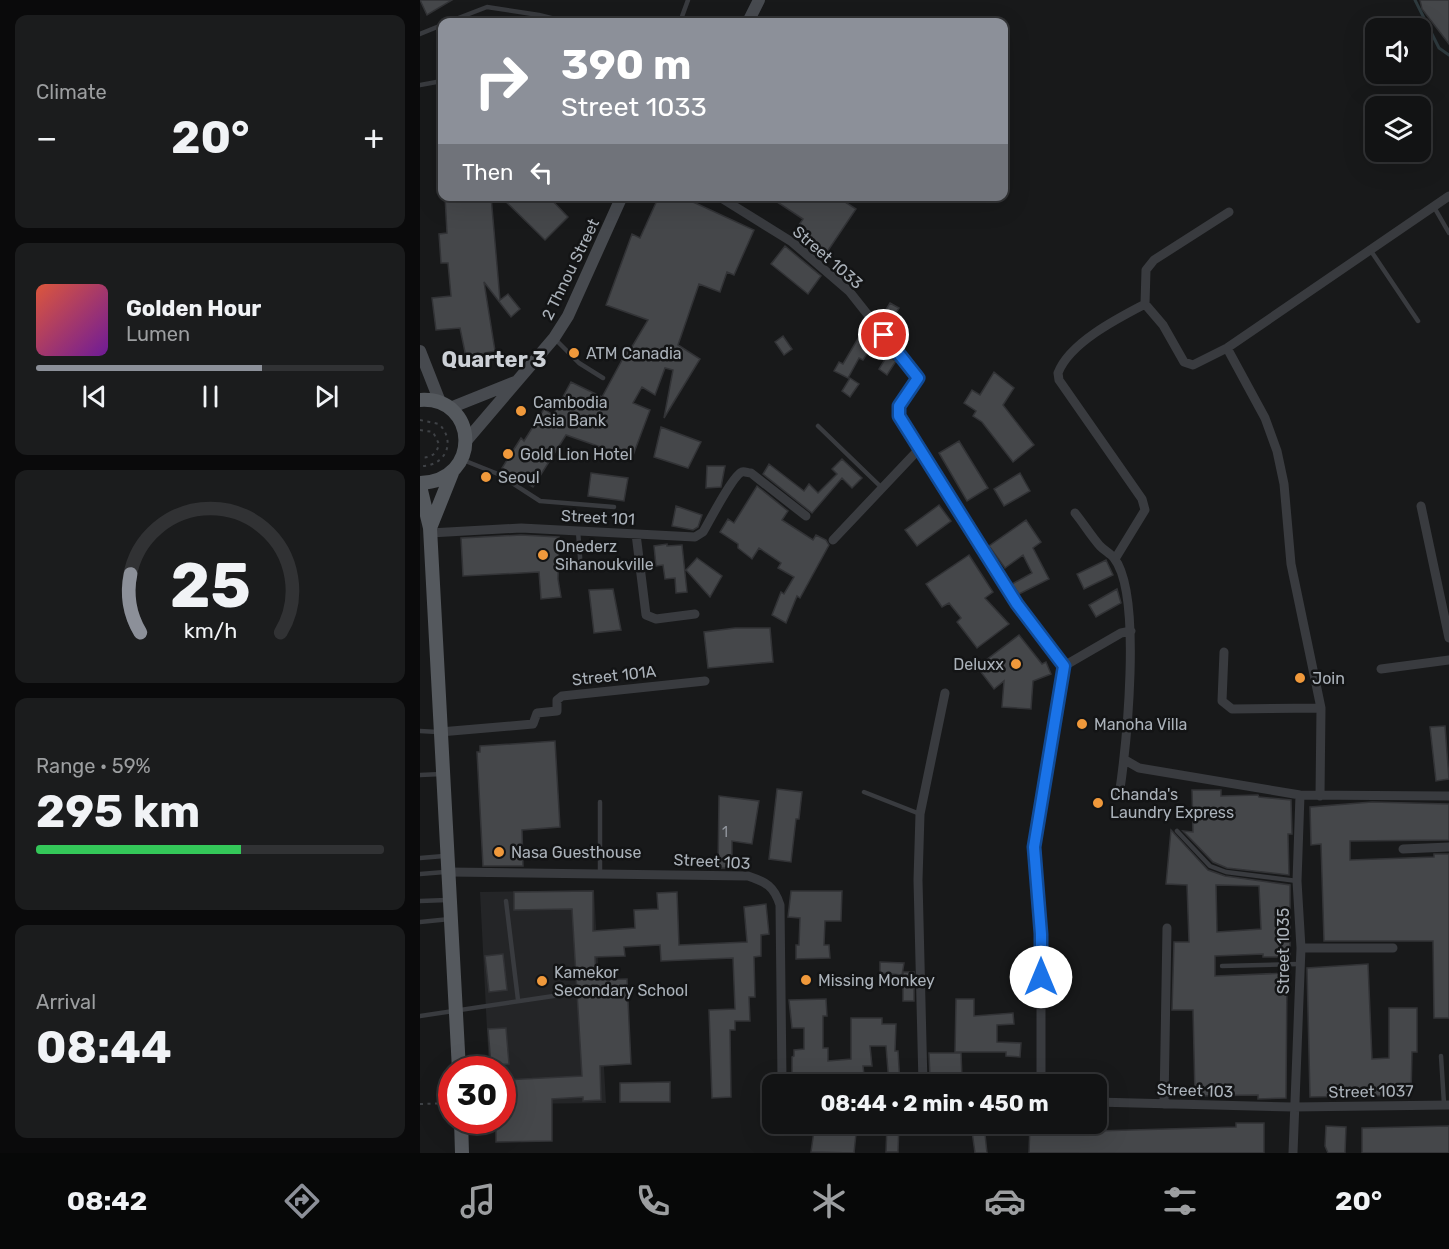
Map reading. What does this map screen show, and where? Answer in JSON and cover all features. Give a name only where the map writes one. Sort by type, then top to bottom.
[{"type":"main road","points":[[750,18],[759,0]]},
{"type":"main road","name":"2 Thnou Street","points":[[466,441],[554,338],[568,316],[620,201]]},
{"type":"main road","points":[[420,351],[445,405],[464,428],[466,441],[462,459],[452,473],[430,531]]},
{"type":"main road","name":"2 Thnou Street","points":[[445,405],[519,381]]},
{"type":"main road","points":[[420,400],[445,405]]},
{"type":"main road","points":[[452,473],[442,479],[420,484],[430,531],[458,1056]]},
{"type":"main road","points":[[461,1134],[462,1153]]},
{"type":"street","points":[[1229,212],[1154,261],[1146,270],[1145,304],[1163,325],[1184,362],[1192,365],[1201,363],[1227,348],[1449,196]]},
{"type":"street","name":"Street 1033","points":[[726,201],[792,242],[849,291],[918,378],[897,412],[1017,604],[1064,666]]},
{"type":"street","points":[[1115,559],[1145,510],[1142,499],[1059,380],[1058,372],[1071,353],[1117,318],[1145,304]]},
{"type":"street","points":[[1227,348],[1265,418],[1277,451],[1284,484],[1291,564],[1321,708],[1320,796]]},
{"type":"street","points":[[834,540],[881,487],[920,448]]},
{"type":"street","name":"Street 101","points":[[430,531],[511,528],[700,535],[740,472],[751,473],[806,516]]},
{"type":"street","points":[[1421,506],[1449,638]]},
{"type":"street","points":[[1076,513],[1101,547],[1115,559],[1123,583],[1131,631],[1125,760],[1119,796]]},
{"type":"street","points":[[636,534],[646,615],[656,619],[695,614]]},
{"type":"street","points":[[1041,1074],[1041,934],[1034,847],[1064,666],[1121,633],[1131,631]]},
{"type":"street","points":[[1224,652],[1222,701],[1226,706],[1232,709],[1321,708]]},
{"type":"street","points":[[1381,669],[1449,660]]},
{"type":"street","name":"Street 101A","points":[[440,732],[533,724],[537,713],[557,711],[557,700],[562,696],[705,681]]},
{"type":"street","points":[[923,1074],[918,880],[920,814],[945,693]]},
{"type":"street","points":[[1125,760],[1139,768],[1300,795],[1449,796]]},
{"type":"street","name":"Street 1035","points":[[1293,1153],[1301,948],[1297,881],[1300,795]]},
{"type":"street","points":[[1403,849],[1449,847]]},
{"type":"street","name":"Street 103","points":[[448,872],[600,872],[748,876],[767,883],[776,892],[780,905],[782,1074]]},
{"type":"street","points":[[1164,1104],[1167,928]]},
{"type":"street","points":[[1301,948],[1393,948]]},
{"type":"street","name":"Street 103","points":[[1107,1102],[1293,1107]]},
{"type":"street","name":"Street 1037","points":[[1293,1107],[1446,1105]]},
{"type":"lane","points":[[487,0],[487,7]]},
{"type":"lane","points":[[681,18],[688,0]]},
{"type":"lane","points":[[458,18],[487,7],[551,18]]},
{"type":"lane","points":[[420,34],[438,27]]},
{"type":"lane","points":[[420,85],[438,82]]},
{"type":"lane","points":[[1434,207],[1449,233]]},
{"type":"lane","points":[[1371,250],[1418,321]]},
{"type":"lane","points":[[554,338],[579,363],[603,378]]},
{"type":"lane","points":[[818,426],[881,487]]},
{"type":"lane","points":[[462,459],[498,474],[540,501],[614,507]]},
{"type":"lane","points":[[578,531],[581,570]]},
{"type":"lane","points":[[420,731],[440,732]]},
{"type":"lane","points":[[420,775],[442,774]]},
{"type":"lane","points":[[864,792],[920,814]]},
{"type":"lane","points":[[600,802],[600,872]]},
{"type":"lane","points":[[1177,831],[1210,866],[1226,872],[1297,881]]},
{"type":"lane","points":[[420,858],[447,855]]},
{"type":"lane","points":[[420,874],[448,872]]},
{"type":"lane","points":[[420,901],[450,900]]},
{"type":"lane","points":[[506,901],[518,1000]]},
{"type":"lane","points":[[420,922],[451,919]]},
{"type":"lane","points":[[1222,966],[1299,964]]},
{"type":"lane","points":[[420,1016],[567,993]]},
{"type":"lane","points":[[1441,1056],[1446,1105]]},
{"type":"path","points":[[420,420],[439,424],[447,435],[448,443],[446,452],[440,461],[420,466]]},
{"type":"path","points":[[420,430],[433,432],[439,444],[436,452],[430,456],[420,457]]},
{"type":"path","points":[[420,1104],[438,1103]]},
{"type":"shaded area","name":"Kamekor Secondary School","points":[[594,890],[606,1103],[516,1104],[516,1056],[488,1056],[480,892]]},
{"type":"building","points":[[420,0],[452,0],[427,15]]},
{"type":"building","points":[[1420,0],[1449,0],[1449,44],[1431,18],[1422,9]]},
{"type":"building","points":[[445,201],[491,201],[500,300],[508,294],[520,309],[511,317],[484,282],[495,351],[466,357],[460,328],[436,330],[432,298],[451,296],[448,263],[441,263],[439,234],[447,233]]},
{"type":"building","points":[[505,201],[553,201],[568,217],[545,240]]},
{"type":"building","points":[[657,201],[691,201],[754,230],[734,275],[727,272],[720,292],[699,284],[678,345],[700,359],[664,418],[673,370],[665,368],[655,395],[642,387],[633,403],[650,410],[632,458],[566,435],[533,487],[502,468],[521,438],[524,441],[544,409],[553,415],[571,382],[602,397],[628,349],[630,350],[648,320],[606,305],[632,234],[640,238]]},
{"type":"building","points":[[776,201],[844,201],[856,209],[825,255],[793,234],[803,219]]},
{"type":"building","points":[[785,246],[821,276],[808,294],[771,264]]},
{"type":"building","points":[[890,303],[899,308],[890,322],[882,316]]},
{"type":"building","points":[[863,330],[877,338],[863,360],[859,358],[848,378],[834,371],[839,362],[843,364]]},
{"type":"building","points":[[783,336],[792,349],[784,355],[775,342]]},
{"type":"building","points":[[887,356],[896,361],[887,375],[879,369]]},
{"type":"building","points":[[994,372],[1014,388],[1003,405],[1034,445],[1013,462],[982,422],[973,416],[976,411],[964,403],[972,390],[980,395]]},
{"type":"building","points":[[850,378],[859,384],[850,397],[842,391]]},
{"type":"building","points":[[661,427],[701,442],[688,468],[654,457]]},
{"type":"building","points":[[959,441],[988,488],[967,501],[939,453]]},
{"type":"building","points":[[842,459],[862,478],[852,488],[842,478],[812,513],[763,474],[769,464],[804,491],[809,484],[818,493],[837,474],[832,469]]},
{"type":"building","points":[[707,466],[725,466],[721,487],[706,488]]},
{"type":"building","points":[[591,473],[628,478],[624,501],[588,496]]},
{"type":"building","points":[[1020,473],[1030,491],[1004,506],[994,489]]},
{"type":"building","points":[[757,486],[788,511],[782,520],[813,540],[816,535],[826,540],[829,545],[800,598],[797,596],[786,623],[772,615],[781,592],[784,594],[794,577],[778,568],[781,563],[759,548],[752,559],[738,548],[738,544],[720,532],[728,519],[734,523]]},
{"type":"building","points":[[939,505],[951,521],[917,546],[905,530]]},
{"type":"building","points":[[676,506],[702,515],[698,527],[693,530],[672,526]]},
{"type":"building","points":[[1026,520],[1041,542],[1033,548],[1049,579],[1019,594],[1012,584],[1032,573],[1023,555],[1005,568],[989,546]]},
{"type":"building","points":[[521,535],[559,537],[558,579],[561,597],[541,599],[539,572],[463,576],[461,538]]},
{"type":"building","points":[[667,544],[667,546],[682,545],[687,592],[676,593],[675,578],[665,579],[663,565],[656,566],[654,546]]},
{"type":"building","points":[[969,555],[993,592],[985,598],[1009,624],[977,648],[957,622],[961,618],[949,603],[942,607],[926,584]]},
{"type":"building","points":[[697,558],[722,576],[710,597],[686,570]]},
{"type":"building","points":[[1106,560],[1113,575],[1084,589],[1077,574]]},
{"type":"building","points":[[613,589],[621,630],[594,633],[589,590]]},
{"type":"building","points":[[1117,589],[1121,603],[1096,617],[1089,605]]},
{"type":"building","points":[[735,628],[770,628],[773,662],[708,668],[704,632]]},
{"type":"building","points":[[1019,635],[1042,664],[1046,662],[1051,674],[1033,681],[1031,709],[1002,707],[1004,681],[994,689],[977,667]]},
{"type":"building","points":[[1445,726],[1449,779],[1436,781],[1430,727]]},
{"type":"building","points":[[555,741],[560,827],[522,830],[523,866],[483,866],[477,752],[480,752],[480,746]]},
{"type":"building","points":[[777,789],[802,792],[791,862],[769,859]]},
{"type":"building","points":[[1192,790],[1221,790],[1221,796],[1258,795],[1259,797],[1291,800],[1292,834],[1288,834],[1289,875],[1227,868],[1213,862],[1183,831],[1193,832]]},
{"type":"building","points":[[719,796],[759,801],[752,844],[732,841],[732,868],[718,868]]},
{"type":"building","points":[[1372,802],[1449,804],[1449,840],[1350,841],[1350,860],[1434,857],[1434,854],[1449,854],[1449,1018],[1434,1018],[1433,941],[1324,941],[1321,844],[1311,845],[1310,807]]},
{"type":"building","points":[[1171,830],[1208,870],[1225,876],[1290,885],[1290,957],[1263,957],[1263,954],[1215,956],[1215,976],[1287,973],[1286,1098],[1258,1099],[1258,1095],[1195,1096],[1193,1010],[1172,1010],[1174,942],[1189,942],[1187,885],[1166,884]],"holes":[[[1216,885],[1259,886],[1261,929],[1217,932]]]},
{"type":"building","points":[[593,891],[593,931],[635,928],[634,910],[658,909],[657,893],[677,892],[679,945],[747,942],[744,907],[766,904],[769,934],[761,935],[761,956],[754,957],[755,997],[749,997],[750,1021],[735,1021],[735,1030],[730,1030],[731,1097],[712,1098],[709,1010],[735,1009],[733,958],[661,961],[660,945],[624,947],[625,956],[595,957],[596,980],[627,979],[631,1064],[600,1066],[601,1100],[583,1101],[583,1097],[552,1099],[552,1141],[496,1142],[496,1134],[516,1134],[516,1079],[582,1076],[572,909],[514,910],[514,892]]},
{"type":"building","points":[[791,891],[842,891],[841,921],[825,921],[824,945],[829,945],[830,958],[796,959],[800,918],[788,917]]},
{"type":"building","points":[[503,954],[507,990],[489,992],[485,956]]},
{"type":"building","points":[[880,962],[904,963],[902,975],[880,973]]},
{"type":"building","points":[[1368,964],[1372,1059],[1389,1058],[1389,1008],[1417,1008],[1417,1052],[1412,1052],[1411,1095],[1310,1097],[1307,968]]},
{"type":"building","points":[[903,972],[914,972],[914,1001],[903,1001]]},
{"type":"building","points":[[826,999],[827,1016],[823,1016],[823,1048],[828,1048],[828,1061],[851,1059],[851,1018],[882,1018],[882,1024],[896,1024],[895,1051],[898,1051],[899,1074],[888,1074],[886,1046],[870,1046],[872,1066],[863,1066],[864,1074],[792,1074],[794,1050],[804,1049],[804,1028],[792,1028],[789,1000]]},
{"type":"building","points":[[956,999],[974,999],[974,1016],[1013,1013],[1014,1024],[997,1025],[997,1042],[1021,1043],[1020,1057],[1006,1056],[1006,1052],[955,1052]]},
{"type":"building","points":[[506,1028],[508,1056],[490,1056],[488,1029]]},
{"type":"building","points":[[929,1053],[961,1053],[962,1074],[930,1074]]},
{"type":"building","points":[[670,1082],[670,1102],[620,1102],[620,1083]]},
{"type":"building","points":[[1236,1123],[1264,1123],[1264,1153],[1029,1153],[1030,1134],[1107,1134],[1107,1131],[1236,1127]]},
{"type":"building","points":[[1326,1126],[1346,1127],[1345,1153],[1328,1153],[1325,1146]]},
{"type":"building","points":[[1449,1126],[1449,1153],[1362,1153],[1362,1128]]},
{"type":"building","points":[[814,1134],[856,1134],[854,1153],[811,1152]]},
{"type":"building","points":[[887,1134],[899,1134],[898,1152],[886,1152]]},
{"type":"building","points":[[972,1134],[985,1134],[987,1153],[975,1153]]},
{"type":"waterway","points":[[1415,0],[1439,48],[1449,55]]},
{"type":"place","name":"ATM Canadia","points":[[574,353]]},
{"type":"place","name":"Cambodia Asia Bank","points":[[521,411]]},
{"type":"place","name":"Gold Lion Hotel","points":[[508,454]]},
{"type":"place","name":"Seoul","points":[[486,477]]},
{"type":"place","name":"Onederz Sihanoukville","points":[[543,555]]},
{"type":"place","name":"Deluxx","points":[[1016,664]]},
{"type":"place","name":"Join","points":[[1300,678]]},
{"type":"place","name":"Manoha Villa","points":[[1082,724]]},
{"type":"place","name":"Chanda's Laundry Express","points":[[1098,803]]},
{"type":"place","name":"Nasa Guesthouse","points":[[499,852]]},
{"type":"place","name":"Missing Monkey","points":[[806,980]]},
{"type":"place","name":"Kamekor Secondary School","points":[[542,981]]},
{"type":"district","name":"Quarter 3","points":[[494,359]]},
{"type":"route","points":[[884,335],[918,378],[917,383],[899,406],[897,412],[899,416],[1017,604],[1064,666],[1034,847],[1041,934],[1041,977]]}]
